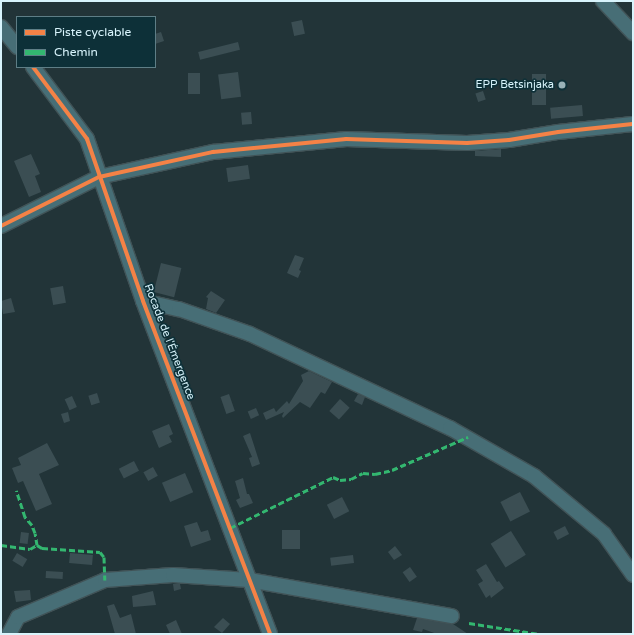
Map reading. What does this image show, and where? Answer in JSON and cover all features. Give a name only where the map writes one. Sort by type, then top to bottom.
[{"type":"street","points":[[603,1],[633,33]]},
{"type":"street","points":[[1,27],[16,46]]},
{"type":"street","name":"Rocade de l'Émergence","points":[[34,68],[87,139],[143,301],[270,634]]},
{"type":"street","points":[[1,226],[99,177],[213,152],[271,145],[346,139],[467,143],[509,140],[558,132],[633,124]]},
{"type":"street","points":[[143,301],[179,309],[250,334],[450,428],[534,476],[604,534],[633,574]]},
{"type":"street","points":[[9,634],[18,617],[105,580],[173,575],[249,580],[452,616]]},
{"type":"building","points":[[302,20],[305,34],[294,36],[291,22]]},
{"type":"building","points":[[161,32],[164,41],[156,44],[156,34]]},
{"type":"building","points":[[238,42],[240,50],[200,60],[198,52]]},
{"type":"building","points":[[238,72],[241,97],[221,99],[218,74]]},
{"type":"building","points":[[188,73],[200,73],[200,94],[188,94]]},
{"type":"building","points":[[532,74],[546,74],[546,105],[532,105]]},
{"type":"building","points":[[483,91],[486,100],[478,102],[475,93]]},
{"type":"building","points":[[582,105],[583,116],[551,119],[550,108]]},
{"type":"building","points":[[251,112],[252,124],[242,125],[241,113]]},
{"type":"building","points":[[501,149],[501,157],[475,156],[475,151]]},
{"type":"building","points":[[31,154],[40,174],[35,176],[41,192],[29,197],[14,161]]},
{"type":"building","points":[[248,165],[250,179],[228,182],[226,168]]},
{"type":"building","points":[[295,255],[304,258],[299,270],[301,271],[298,278],[287,273]]},
{"type":"building","points":[[161,263],[181,268],[174,297],[154,292]]},
{"type":"building","points":[[63,286],[66,303],[53,305],[50,288]]},
{"type":"building","points":[[211,291],[225,300],[216,313],[206,309],[208,298],[206,297]]},
{"type":"building","points":[[11,298],[15,312],[3,314],[1,301]]},
{"type":"building","points":[[309,371],[332,382],[325,394],[321,392],[310,408],[300,402],[283,418],[282,416],[284,412],[266,420],[263,413],[274,408],[276,412],[287,401],[289,404],[303,381],[301,375]]},
{"type":"building","points":[[97,393],[100,403],[91,405],[88,396]]},
{"type":"building","points":[[229,394],[235,411],[226,414],[220,397]]},
{"type":"building","points":[[358,394],[365,397],[362,405],[354,401]]},
{"type":"building","points":[[72,396],[77,407],[70,410],[65,399]]},
{"type":"building","points":[[340,399],[350,408],[339,420],[329,411]]},
{"type":"building","points":[[256,408],[259,415],[251,419],[248,412]]},
{"type":"building","points":[[68,412],[70,421],[64,423],[61,414]]},
{"type":"building","points":[[169,424],[173,434],[169,436],[172,442],[159,448],[152,431]]},
{"type":"building","points":[[250,433],[260,464],[252,467],[249,458],[252,457],[243,436]]},
{"type":"building","points":[[47,443],[59,465],[39,474],[52,504],[36,511],[23,481],[18,483],[12,468],[21,465],[18,458]]},
{"type":"building","points":[[134,461],[139,471],[124,479],[119,469]]},
{"type":"building","points":[[153,467],[158,476],[148,481],[143,472]]},
{"type":"building","points":[[185,473],[193,492],[170,502],[162,483]]},
{"type":"building","points":[[243,478],[247,494],[249,494],[253,503],[240,508],[236,500],[240,498],[235,481]]},
{"type":"building","points":[[520,492],[530,512],[510,522],[500,502]]},
{"type":"building","points":[[342,497],[349,511],[334,519],[327,505]]},
{"type":"building","points":[[197,522],[201,532],[208,530],[211,540],[191,547],[184,526]]},
{"type":"building","points":[[565,526],[569,534],[558,540],[553,532]]},
{"type":"building","points":[[282,530],[300,530],[300,549],[282,549]]},
{"type":"building","points":[[511,531],[526,555],[505,567],[491,544]]},
{"type":"building","points":[[21,532],[29,533],[28,544],[20,543]]},
{"type":"building","points":[[395,546],[402,555],[394,560],[388,552]]},
{"type":"building","points":[[17,553],[27,559],[23,567],[12,561]]},
{"type":"building","points":[[70,553],[93,555],[92,565],[69,563]]},
{"type":"building","points":[[353,555],[354,563],[331,566],[330,558]]},
{"type":"building","points":[[486,564],[497,582],[499,581],[504,588],[491,598],[490,595],[486,598],[478,584],[483,581],[476,570]]},
{"type":"building","points":[[410,567],[417,577],[410,582],[403,572]]},
{"type":"building","points":[[46,571],[63,572],[63,579],[46,578]]},
{"type":"building","points":[[173,584],[180,584],[181,589],[174,591]]},
{"type":"building","points":[[30,590],[31,600],[16,602],[14,591]]},
{"type":"building","points":[[153,591],[156,605],[133,607],[132,596]]},
{"type":"building","points":[[114,604],[120,618],[131,614],[136,634],[115,634],[107,606]]},
{"type":"building","points":[[223,618],[230,624],[222,633],[214,627]]},
{"type":"building","points":[[417,618],[453,624],[468,634],[437,634],[423,629],[422,632],[413,630]]},
{"type":"building","points":[[176,620],[182,634],[170,634],[166,625]]},
{"type":"marked path","points":[[230,528],[333,477],[340,480],[351,479],[363,473],[375,474],[392,470],[468,437]]},
{"type":"marked path","points":[[1,545],[30,549],[37,545],[32,525],[25,517],[16,490]]},
{"type":"marked path","points":[[37,545],[42,548],[100,552],[104,557],[105,580]]},
{"type":"marked path","points":[[469,623],[539,634]]},
{"type":"cycle path","points":[[34,68],[87,139],[143,301],[270,634]]},
{"type":"cycle path","points":[[1,226],[99,177],[213,152],[346,139],[467,143],[509,140],[558,132],[633,124]]},
{"type":"place","name":"EPP Betsinjaka","points":[[562,85]]}]
